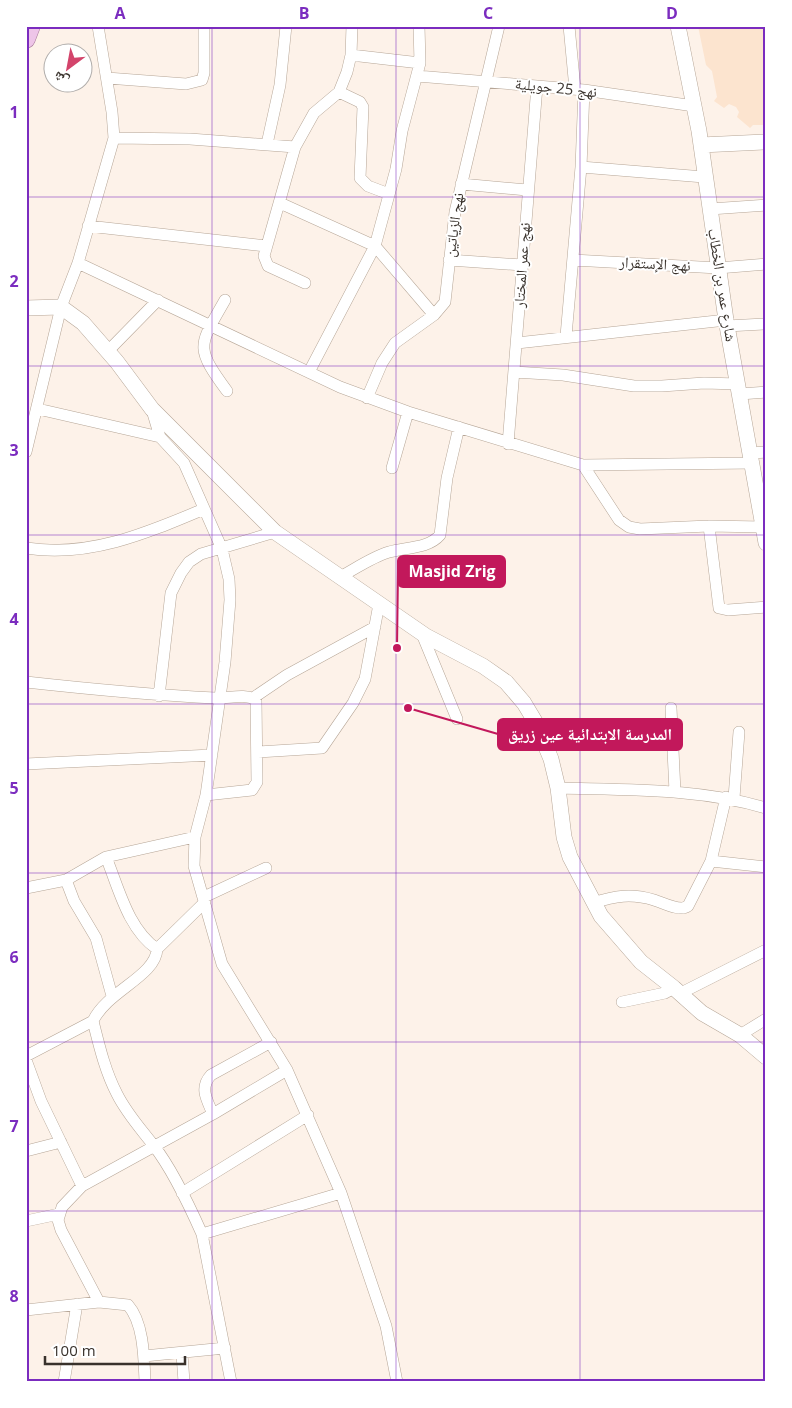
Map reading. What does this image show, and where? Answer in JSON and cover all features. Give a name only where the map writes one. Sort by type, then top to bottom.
[{"type":"main road","points":[[26,39],[31,26]]},
{"type":"street","points":[[26,452],[38,409],[61,307],[78,262],[114,138],[107,78],[98,26]]},
{"type":"street","points":[[107,78],[186,84],[202,80],[204,73],[204,26]]},
{"type":"street","points":[[267,144],[280,85],[286,26]]},
{"type":"street","points":[[305,283],[268,266],[264,256],[295,147],[314,113],[339,92],[351,55],[352,26]]},
{"type":"street","points":[[309,372],[375,246],[420,63],[419,26]]},
{"type":"street","name":"نهج الزياتين","points":[[367,398],[382,363],[395,343],[434,315],[445,302],[449,260],[461,184],[487,81],[498,26]]},
{"type":"street","points":[[566,336],[581,167],[580,89],[569,26]]},
{"type":"street","name":"شارع عمر بن الخطاب","points":[[678,26],[701,145],[726,323],[739,389],[757,456],[763,507],[762,527],[766,543]]},
{"type":"street","points":[[351,55],[420,63]]},
{"type":"street","name":"نهج 25 جويلية","points":[[417,76],[580,89],[694,106]]},
{"type":"street","name":"نهج عمر المختار","points":[[508,444],[527,190],[537,86]]},
{"type":"street","points":[[339,92],[360,102],[363,107],[360,178],[368,186],[389,194]]},
{"type":"street","points":[[114,138],[267,144],[295,147]]},
{"type":"street","points":[[701,145],[766,142]]},
{"type":"street","points":[[581,167],[704,177]]},
{"type":"street","points":[[461,184],[527,190]]},
{"type":"street","points":[[280,203],[375,246],[434,315]]},
{"type":"street","points":[[710,209],[766,205]]},
{"type":"street","points":[[88,226],[266,246]]},
{"type":"street","points":[[449,260],[522,265]]},
{"type":"street","name":"نهج الإستقرار","points":[[573,260],[718,268],[766,264]]},
{"type":"street","points":[[78,262],[367,398],[508,444],[583,465],[757,456]]},
{"type":"street","points":[[108,350],[158,300]]},
{"type":"street","points":[[226,300],[206,336],[204,357],[227,391]]},
{"type":"street","points":[[26,308],[61,307],[83,323],[108,350],[152,409],[275,532],[426,636],[483,666],[514,690],[536,723],[551,759],[558,788],[564,837],[570,857],[593,903],[630,951],[678,990],[702,1013],[740,1035],[766,1057]]},
{"type":"street","points":[[517,343],[566,336],[726,323],[766,324]]},
{"type":"street","points":[[514,372],[563,375],[634,386],[704,383],[766,392]]},
{"type":"street","points":[[38,409],[160,437]]},
{"type":"street","points":[[152,409],[160,437],[184,463],[222,549],[230,600],[220,699],[206,795],[195,837],[194,866],[222,964],[231,982],[271,1042],[287,1070],[341,1193],[386,1326],[396,1382]]},
{"type":"street","points":[[392,468],[408,412]]},
{"type":"street","points":[[340,577],[387,552],[427,544],[434,541],[440,535],[447,478],[459,427]]},
{"type":"street","points":[[583,465],[619,520],[629,527],[648,529],[709,526],[762,527]]},
{"type":"street","points":[[26,548],[68,551],[93,548],[165,526],[204,509]]},
{"type":"street","points":[[709,526],[719,608],[728,610],[766,607]]},
{"type":"street","points":[[159,696],[171,593],[175,581],[189,562],[202,554],[275,532]]},
{"type":"street","points":[[258,752],[322,748],[353,703],[365,679],[379,604]]},
{"type":"street","points":[[253,698],[287,675],[375,627]]},
{"type":"street","points":[[426,636],[424,638],[433,664],[457,719]]},
{"type":"street","points":[[26,682],[159,696],[220,699],[248,696],[253,698],[256,700],[257,782],[252,790],[206,795]]},
{"type":"street","points":[[671,708],[675,792]]},
{"type":"street","points":[[593,903],[627,894],[684,908],[691,902],[711,860],[730,798],[739,732]]},
{"type":"street","points":[[26,764],[212,755]]},
{"type":"street","points":[[558,788],[675,792],[730,798],[766,808]]},
{"type":"street","points":[[26,888],[66,880],[106,857],[195,837]]},
{"type":"street","points":[[106,857],[134,924],[146,940],[158,949]]},
{"type":"street","points":[[711,860],[766,867]]},
{"type":"street","points":[[26,1056],[93,1021],[98,1011],[112,996],[151,967],[158,949],[205,900],[266,868]]},
{"type":"street","points":[[66,880],[74,901],[96,938],[112,996]]},
{"type":"street","points":[[622,1002],[678,990],[766,950]]},
{"type":"street","points":[[740,1035],[766,1019]]},
{"type":"street","points":[[93,1021],[108,1075],[116,1092],[128,1114],[155,1147],[182,1193],[202,1234],[231,1382]]},
{"type":"street","points":[[213,1114],[205,1096],[206,1080],[211,1075],[271,1042]]},
{"type":"street","points":[[26,1060],[41,1101],[82,1186]]},
{"type":"street","points":[[99,1302],[61,1230],[58,1220],[62,1207],[82,1186],[155,1147],[287,1070]]},
{"type":"street","points":[[182,1193],[308,1115]]},
{"type":"street","points":[[26,1151],[61,1142]]},
{"type":"street","points":[[202,1234],[341,1193]]},
{"type":"street","points":[[26,1221],[59,1214]]},
{"type":"street","points":[[26,1310],[99,1302],[122,1303],[133,1310],[144,1356],[145,1382]]},
{"type":"street","points":[[64,1382],[77,1304]]},
{"type":"street","points":[[144,1356],[182,1354],[225,1348]]},
{"type":"street","points":[[182,1354],[184,1382]]},
{"type":"shaded area","points":[[698,26],[766,26],[766,125],[753,125],[750,128],[737,117],[739,112],[736,107],[729,104],[724,108],[714,101],[717,97],[712,71],[706,65]]},
{"type":"place","name":"Masjid Zrig","points":[[397,648]]},
{"type":"place","name":"المدرسة الابتدائية عين زريق","points":[[408,708]]}]
